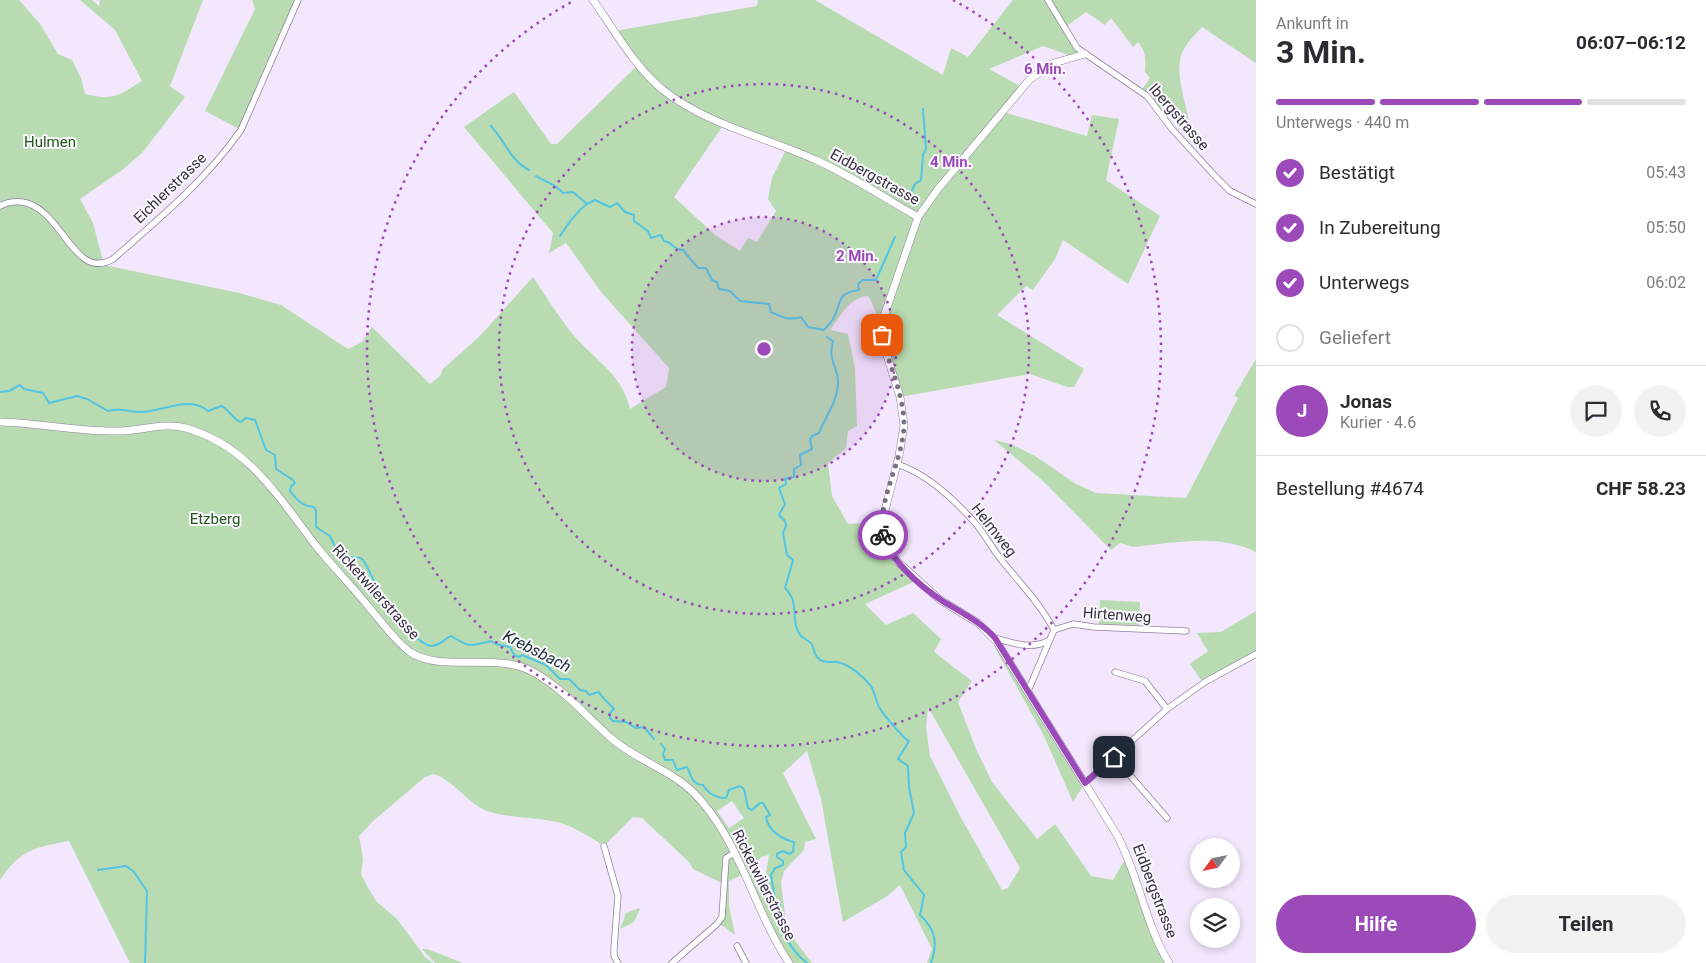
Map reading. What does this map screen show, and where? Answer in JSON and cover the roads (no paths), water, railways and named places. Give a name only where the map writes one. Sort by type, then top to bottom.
[{"type":"street","name":"Eichlerstrasse","points":[[0,206],[14,201],[30,203],[44,211],[82,258],[92,264],[103,265],[113,259],[182,196],[228,148],[241,130],[298,0]]},
{"type":"street","name":"Eidbergstrasse","points":[[594,0],[638,65],[662,89],[681,103],[709,118],[819,161],[918,217],[882,322],[884,346],[900,398],[904,425],[897,464],[882,522],[889,552],[939,599],[978,623],[995,638],[1128,854],[1159,944],[1169,963]]},
{"type":"street","name":"Ibergstrasse","points":[[1048,0],[1077,48],[1147,96],[1172,129],[1230,191],[1256,204]]},
{"type":"street","points":[[918,217],[938,189],[1030,79],[1054,63],[1085,54]]},
{"type":"street","name":"Ricketwilerstrasse","points":[[0,422],[37,423],[88,431],[122,432],[161,426],[183,427],[214,438],[241,455],[256,470],[329,562],[408,650],[431,660],[512,664],[540,676],[615,742],[643,761],[672,776],[693,793],[734,853],[773,935],[789,963]]},
{"type":"street","name":"Helmweg","points":[[897,464],[921,474],[959,506],[977,525],[999,557],[1046,616],[1054,630]]},
{"type":"street","name":"Hirtenweg","points":[[1054,630],[1073,624],[1094,627],[1186,631]]},
{"type":"street","points":[[1028,691],[1054,630]]},
{"type":"street","points":[[995,638],[1021,645],[1041,645],[1048,641]]},
{"type":"street","points":[[1085,783],[1167,709],[1204,682],[1256,654]]},
{"type":"street","points":[[1115,672],[1145,681],[1167,709]]},
{"type":"street","points":[[1114,757],[1167,818]]},
{"type":"street","points":[[604,846],[618,896],[614,956],[618,963]]},
{"type":"street","points":[[672,963],[717,924],[722,917],[726,858],[734,853]]},
{"type":"street","points":[[737,946],[746,963]]},
{"type":"waterway","points":[[908,199],[915,184],[921,180],[923,155],[926,149],[923,109]]},
{"type":"waterway","points":[[491,126],[512,156],[529,170]]},
{"type":"waterway","points":[[536,176],[554,185],[563,193],[573,192],[587,204],[595,200],[610,207],[617,203],[625,212],[634,215],[634,221],[648,231],[651,238],[661,235],[664,241],[677,249],[683,250],[698,268],[706,268],[712,280],[717,282],[719,289],[730,291],[740,301],[769,304],[771,312],[782,317],[801,317],[808,327],[824,330],[833,319],[843,296],[852,291],[859,290],[858,284],[863,280],[876,280],[895,237]]},
{"type":"waterway","points":[[560,236],[575,215],[587,204]]},
{"type":"waterway","points":[[827,337],[833,341],[831,355],[838,382],[835,398],[819,433],[812,436],[810,440],[812,449],[800,455],[801,465],[794,469],[794,477],[785,479],[786,484],[779,488],[785,504],[779,515],[785,521],[786,526],[783,533],[787,555],[793,560],[785,588],[793,600],[798,631],[801,636],[811,643],[817,657],[821,661],[842,663],[860,675],[871,686],[878,705],[888,720],[909,741],[898,759],[908,766],[909,787],[914,813],[905,833],[906,847],[901,852],[904,870],[924,895],[920,915],[929,926],[934,937],[935,943],[931,963]]},
{"type":"waterway","name":"Krebsbach","points":[[0,392],[9,391],[20,385],[24,389],[43,393],[49,403],[77,396],[87,399],[108,411],[143,412],[185,404],[201,406],[208,411],[221,406],[241,422],[246,418],[255,420],[266,450],[275,455],[276,469],[295,483],[291,486],[290,491],[300,502],[314,507],[316,511],[316,527],[330,536],[340,557],[362,559],[386,601],[417,638],[431,646],[439,644],[451,636],[462,643],[470,645],[491,641],[510,647],[514,655],[519,657],[522,655],[546,665],[560,679],[569,679],[580,690],[586,691],[589,695],[599,692],[614,709],[610,713],[610,718],[613,721],[626,722],[636,728],[644,727],[654,739]]},
{"type":"waterway","name":"Krebsbach","points":[[661,744],[665,749],[663,754],[665,760],[673,760],[677,770],[687,767],[692,779],[696,783],[703,785],[713,794],[726,798],[729,790],[740,786],[744,789],[748,808],[752,810],[760,803],[763,803],[770,815],[766,817],[767,822],[773,830],[785,839],[794,842],[793,852],[789,854],[783,851],[777,854],[777,857],[783,861],[783,865],[775,868],[771,875],[775,900],[780,904],[779,912],[782,928],[795,952],[807,963]]},
{"type":"waterway","points":[[98,870],[126,866],[134,872],[147,891],[145,963]]},
{"type":"park label","name":"Hulmen","points":[[50,142]]},
{"type":"park label","name":"Etzberg","points":[[215,519]]}]
